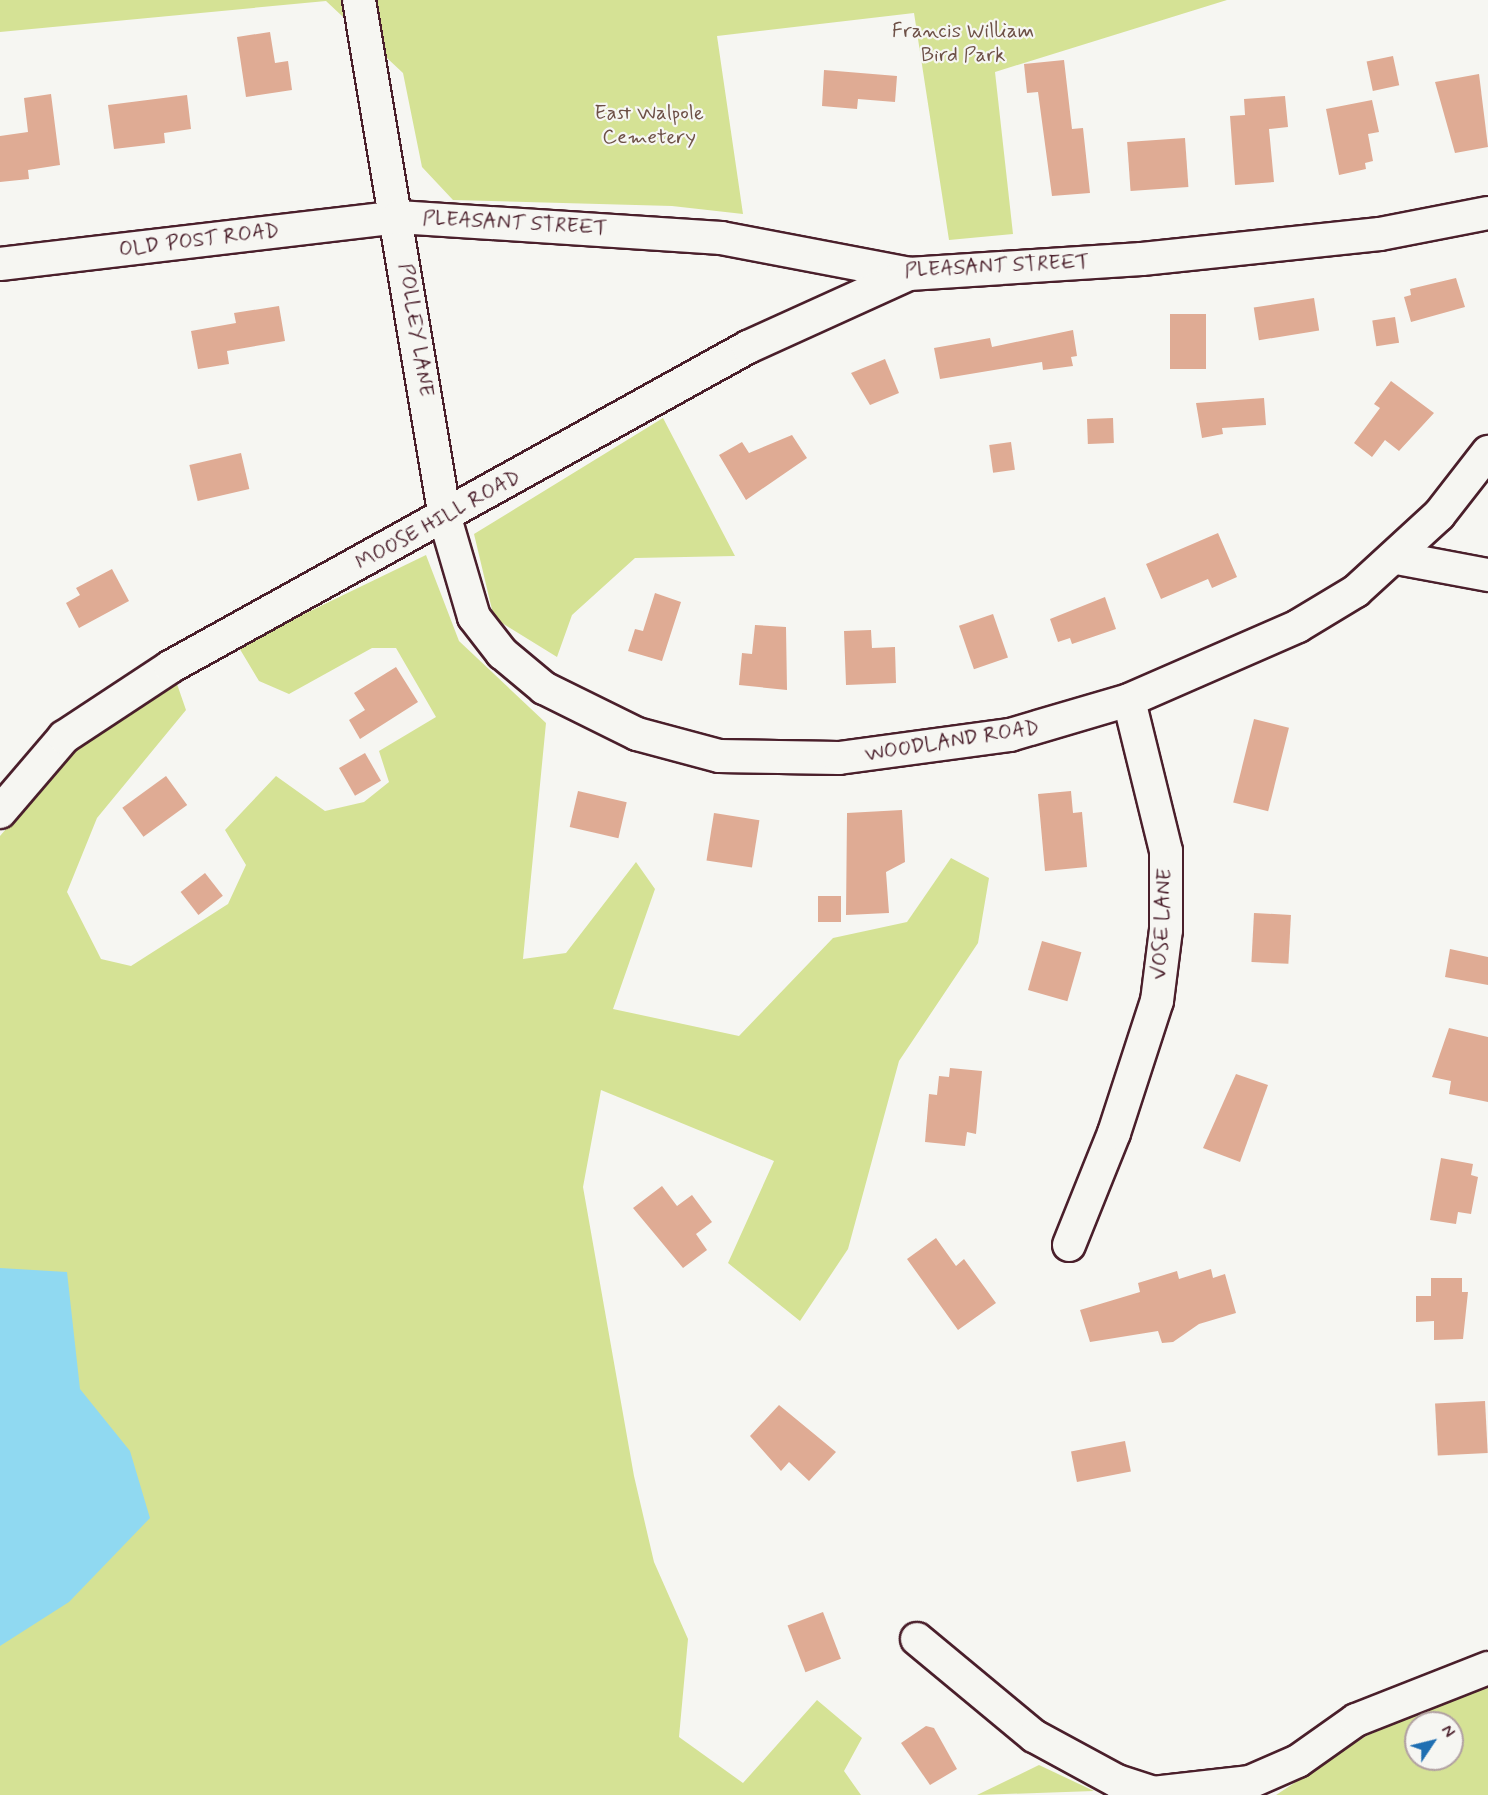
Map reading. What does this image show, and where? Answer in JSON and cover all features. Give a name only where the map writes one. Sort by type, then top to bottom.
[{"type":"street","name":"POLLEY LANE","points":[[359,0],[398,217],[445,518]]},
{"type":"street","name":"PLEASANT STREET","points":[[398,217],[722,238],[909,274],[1142,259],[1380,234],[1488,213]]},
{"type":"street","name":"OLD POST ROAD","points":[[0,264],[398,217]]},
{"type":"street","name":"MOOSE HILL ROAD","points":[[0,812],[64,737],[170,667],[445,518],[748,347],[909,274]]},
{"type":"street","name":"WOODLAND ROAD","points":[[445,518],[474,617],[502,653],[544,688],[637,734],[719,756],[839,758],[1010,735],[1129,699],[1298,626],[1356,591],[1397,558],[1488,452]]},
{"type":"street","points":[[1397,558],[1488,575]]},
{"type":"street","name":"VOSE LANE","points":[[1069,1245],[1114,1133],[1157,1001],[1166,930],[1166,850],[1129,699]]},
{"type":"street","points":[[917,1639],[1034,1736],[1117,1781],[1153,1793],[1250,1782],[1298,1761],[1356,1720],[1488,1668]]},
{"type":"green space","points":[[0,0],[1227,0],[995,72],[1013,234],[949,240],[914,13],[717,36],[743,214],[672,206],[453,200],[422,167],[403,73],[326,1],[0,32]]},
{"type":"green space","points":[[663,418],[735,556],[635,558],[572,615],[557,657],[494,618],[474,534]]},
{"type":"green space","points":[[426,555],[459,641],[546,723],[523,959],[566,953],[636,862],[655,889],[613,1009],[739,1036],[833,938],[907,922],[951,858],[989,878],[978,943],[899,1061],[848,1249],[800,1321],[728,1263],[774,1161],[601,1090],[583,1187],[634,1476],[654,1562],[688,1639],[679,1737],[743,1783],[817,1700],[862,1738],[844,1771],[861,1795],[0,1795],[0,836],[76,747],[177,684],[186,710],[97,818],[67,892],[101,959],[131,966],[228,904],[246,865],[225,830],[276,776],[325,811],[364,802],[389,782],[379,751],[436,717],[396,648],[372,648],[289,694],[259,681],[238,646]]},
{"type":"green space","points":[[1488,1684],[1488,1795],[1276,1795],[1366,1736],[1404,1720],[1404,1771],[1464,1771],[1464,1711],[1425,1711]]},
{"type":"green space","points":[[1039,1765],[1094,1791],[977,1795]]},
{"type":"water","points":[[0,1268],[67,1272],[80,1389],[130,1451],[150,1518],[69,1602],[0,1646]]},
{"type":"building","points":[[270,32],[275,63],[288,61],[292,90],[246,97],[237,37]]},
{"type":"building","points":[[1393,56],[1399,85],[1373,91],[1367,62]]},
{"type":"building","points":[[1064,60],[1072,129],[1083,128],[1090,193],[1052,196],[1038,92],[1027,93],[1024,64]]},
{"type":"building","points":[[824,70],[897,76],[895,102],[858,99],[857,109],[822,106]]},
{"type":"building","points":[[1479,74],[1488,147],[1455,153],[1435,82]]},
{"type":"building","points":[[51,94],[60,165],[28,170],[29,179],[0,182],[0,136],[28,132],[24,98]]},
{"type":"building","points":[[187,95],[191,129],[164,133],[165,143],[114,149],[108,105]]},
{"type":"building","points":[[1285,96],[1288,127],[1269,129],[1274,182],[1235,185],[1230,116],[1245,115],[1244,99]]},
{"type":"building","points":[[1372,100],[1379,132],[1368,134],[1373,161],[1365,163],[1366,169],[1339,175],[1326,109]]},
{"type":"building","points":[[1185,138],[1188,187],[1131,191],[1127,142]]},
{"type":"building","points":[[1456,278],[1465,307],[1411,322],[1404,297],[1411,295],[1410,289]]},
{"type":"building","points":[[1314,298],[1319,331],[1259,340],[1254,308]]},
{"type":"building","points":[[279,306],[285,341],[227,351],[229,364],[198,369],[191,331],[236,323],[234,313]]},
{"type":"building","points":[[1170,314],[1206,314],[1206,369],[1170,369]]},
{"type":"building","points":[[1395,317],[1399,343],[1376,346],[1372,321]]},
{"type":"building","points":[[1073,330],[1077,356],[1071,357],[1073,366],[1043,370],[1042,362],[940,379],[934,348],[990,338],[992,347]]},
{"type":"building","points":[[885,359],[899,393],[870,405],[851,373]]},
{"type":"building","points":[[1391,381],[1434,413],[1399,451],[1385,440],[1372,457],[1354,443],[1380,408],[1374,404]]},
{"type":"building","points":[[1264,398],[1266,425],[1222,428],[1223,434],[1202,438],[1196,403]]},
{"type":"building","points":[[1113,418],[1114,443],[1088,444],[1087,419]]},
{"type":"building","points":[[792,435],[807,458],[746,500],[719,455],[742,442],[749,453]]},
{"type":"building","points":[[1011,442],[1015,470],[993,473],[989,445]]},
{"type":"building","points":[[241,453],[249,489],[198,501],[189,465]]},
{"type":"building","points":[[1218,533],[1237,577],[1212,588],[1208,579],[1161,599],[1146,564]]},
{"type":"building","points":[[112,569],[129,601],[79,628],[66,603],[80,595],[76,588]]},
{"type":"building","points":[[655,593],[681,602],[662,661],[628,651],[635,629],[643,631]]},
{"type":"building","points":[[1105,597],[1116,629],[1072,644],[1070,638],[1058,642],[1050,619]]},
{"type":"building","points":[[993,614],[1008,657],[974,669],[959,626]]},
{"type":"building","points":[[755,625],[786,627],[787,690],[739,685],[742,653],[752,654]]},
{"type":"building","points":[[871,630],[872,648],[895,647],[896,683],[846,685],[844,631]]},
{"type":"building","points":[[396,667],[418,702],[360,739],[349,720],[365,710],[354,693]]},
{"type":"building","points":[[1254,719],[1289,728],[1268,811],[1233,802]]},
{"type":"building","points":[[365,753],[381,781],[355,796],[339,768]]},
{"type":"building","points":[[166,776],[187,805],[143,837],[122,808]]},
{"type":"building","points":[[578,791],[627,802],[618,838],[570,827]]},
{"type":"building","points":[[1071,791],[1073,813],[1082,812],[1087,867],[1045,871],[1038,794]]},
{"type":"building","points":[[902,810],[905,862],[886,872],[889,913],[846,915],[847,813]]},
{"type":"building","points":[[714,813],[759,820],[752,868],[706,860]]},
{"type":"building","points":[[205,873],[223,896],[198,915],[181,892]]},
{"type":"building","points":[[818,896],[841,896],[841,922],[818,922]]},
{"type":"building","points":[[1254,913],[1291,915],[1288,964],[1251,962]]},
{"type":"building","points":[[1042,941],[1081,952],[1067,1001],[1028,990]]},
{"type":"building","points":[[1450,949],[1488,957],[1488,985],[1445,977]]},
{"type":"building","points":[[1449,1028],[1488,1037],[1488,1102],[1449,1094],[1451,1081],[1432,1077]]},
{"type":"building","points":[[950,1068],[982,1071],[976,1134],[967,1132],[965,1146],[925,1142],[929,1094],[937,1095],[939,1076],[949,1077]]},
{"type":"building","points":[[1236,1074],[1268,1085],[1240,1162],[1203,1148]]},
{"type":"building","points":[[1441,1158],[1473,1164],[1471,1175],[1478,1177],[1471,1214],[1458,1212],[1456,1224],[1430,1220]]},
{"type":"building","points":[[662,1186],[677,1206],[692,1195],[712,1222],[696,1234],[707,1250],[683,1268],[633,1208]]},
{"type":"building","points":[[936,1238],[956,1266],[964,1259],[996,1303],[958,1330],[907,1259]]},
{"type":"building","points":[[1211,1269],[1213,1278],[1225,1274],[1236,1313],[1199,1324],[1173,1342],[1162,1343],[1158,1331],[1090,1342],[1080,1310],[1140,1292],[1138,1283],[1177,1271],[1179,1279]]},
{"type":"building","points":[[1431,1278],[1462,1278],[1462,1292],[1468,1292],[1463,1339],[1434,1340],[1434,1321],[1416,1322],[1416,1296],[1431,1296]]},
{"type":"building","points":[[1485,1401],[1488,1453],[1438,1456],[1435,1404]]},
{"type":"building","points":[[779,1405],[836,1452],[809,1481],[789,1462],[781,1471],[750,1436]]},
{"type":"building","points":[[1125,1441],[1131,1471],[1077,1482],[1071,1451]]},
{"type":"building","points":[[823,1612],[841,1659],[805,1672],[788,1626]]},
{"type":"building","points":[[926,1726],[934,1728],[957,1769],[930,1785],[901,1743]]},
{"type":"park label","name":"Francis William Bird Park","points":[[963,43]]},
{"type":"park label","name":"East Walpole Cemetery","points":[[649,125]]}]
